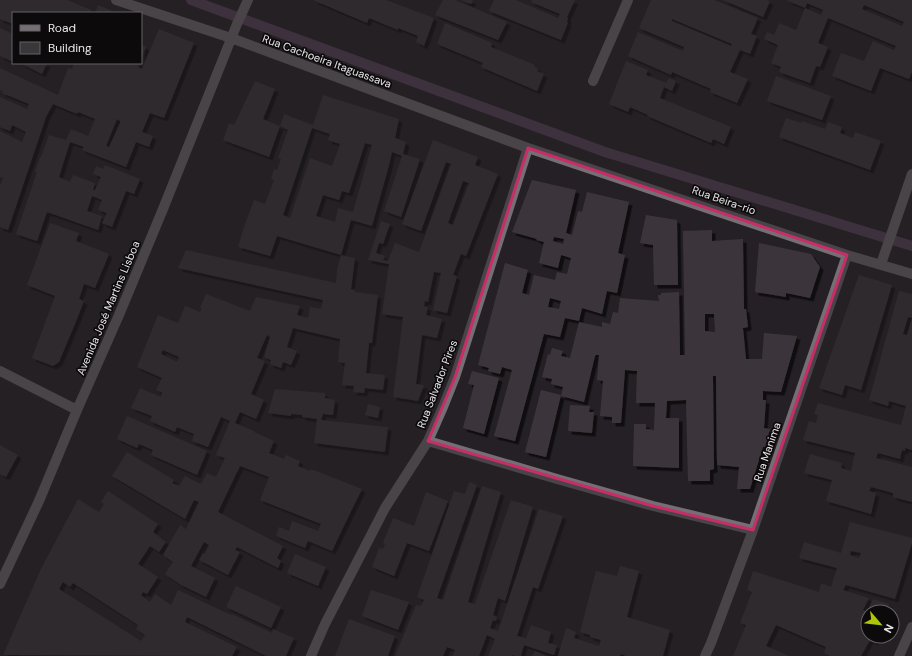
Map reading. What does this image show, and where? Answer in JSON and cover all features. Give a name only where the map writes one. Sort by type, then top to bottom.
[{"type":"street","name":"Rua Cachoeira Itaguassava","points":[[116,0],[231,38],[528,148]]},
{"type":"street","name":"Avenida José Martins Lisboa","points":[[0,584],[39,501],[137,272],[231,38],[248,0]]},
{"type":"street","points":[[593,81],[628,0]]},
{"type":"street","name":"Rua Beira-rio","points":[[528,148],[847,254],[912,274]]},
{"type":"street","name":"Rua Salvador Pires","points":[[311,656],[325,624],[385,508],[428,441],[443,407],[455,377],[528,148]]},
{"type":"street","points":[[881,264],[912,174]]},
{"type":"street","name":"Rua Manima","points":[[705,656],[753,530],[847,254]]},
{"type":"street","points":[[0,371],[77,410]]},
{"type":"street","points":[[428,441],[645,504],[753,530]]},
{"type":"street","points":[[899,656],[912,627]]},
{"type":"highlighted area","points":[[528,148],[847,255],[753,530],[653,506],[428,441],[455,377]]},
{"type":"building","points":[[0,0],[67,0],[91,10],[90,12],[12,12],[12,24],[0,19]]},
{"type":"building","points":[[313,0],[386,0],[434,18],[424,46],[416,42],[418,36],[398,28],[398,30],[369,18],[367,23]]},
{"type":"building","points":[[443,0],[455,0],[507,22],[498,40],[435,15]]},
{"type":"building","points":[[461,0],[473,0],[471,4]]},
{"type":"building","points":[[494,0],[516,0],[558,18],[560,14],[531,2],[532,0],[575,0],[567,17],[568,23],[561,40],[489,11]]},
{"type":"building","points":[[651,0],[714,0],[758,18],[751,34],[757,36],[750,54],[740,50],[730,72],[748,79],[737,103],[710,92],[711,89],[672,72],[671,75],[628,56],[638,32],[683,51],[684,47],[639,28]],"holes":[[[672,19],[732,44],[731,46],[672,21]]]},
{"type":"building","points":[[723,0],[767,0],[770,1],[763,17]]},
{"type":"building","points":[[786,0],[912,0],[912,72],[909,79],[880,68],[871,91],[832,76],[841,53],[864,61],[873,41],[894,50],[896,46],[828,18],[818,43],[828,47],[820,67],[816,66],[810,83],[779,72],[781,67],[771,63],[778,45],[764,39],[767,32],[774,35],[779,23],[796,30],[805,8]],"holes":[[[807,3],[823,10],[821,15],[805,8]],[[864,5],[904,22],[902,26],[862,9]]]},
{"type":"building","points":[[98,5],[115,12],[95,12]]},
{"type":"building","points":[[445,23],[492,43],[491,47],[535,65],[534,67],[538,68],[537,71],[544,74],[537,91],[481,67],[483,63],[437,44]]},
{"type":"building","points":[[0,28],[12,34],[12,60],[11,61],[0,56]]},
{"type":"building","points":[[159,29],[194,43],[164,118],[150,113],[142,132],[153,136],[149,147],[136,142],[126,167],[82,150],[84,147],[70,142],[59,177],[70,182],[73,175],[95,183],[93,190],[95,190],[101,177],[93,174],[96,166],[103,169],[105,165],[140,179],[134,194],[126,191],[112,227],[102,223],[107,213],[98,210],[102,200],[92,196],[87,211],[102,216],[98,230],[47,212],[37,241],[16,234],[37,172],[35,172],[40,157],[49,135],[66,140],[71,129],[88,136],[95,119],[78,112],[77,114],[53,104],[46,117],[8,230],[0,227],[0,186],[3,178],[0,177],[0,131],[22,142],[26,132],[12,125],[10,131],[0,127],[0,97],[27,109],[29,104],[2,93],[3,91],[0,90],[0,68],[58,95],[68,68],[72,69],[74,64],[140,64],[138,67],[142,69]],"holes":[[[117,119],[120,123],[109,147],[106,146]]]},
{"type":"building","points":[[142,45],[146,47],[142,57]]},
{"type":"building","points":[[626,61],[648,70],[646,75],[666,83],[669,78],[676,81],[672,91],[664,87],[660,98],[731,127],[724,144],[713,139],[711,143],[647,116],[648,115],[630,107],[628,112],[609,104]]},
{"type":"building","points":[[22,64],[47,64],[42,74]]},
{"type":"building","points":[[776,76],[831,96],[822,120],[767,101]]},
{"type":"building","points":[[255,81],[275,89],[263,119],[280,126],[269,157],[223,140],[229,123],[234,125]]},
{"type":"building","points":[[323,95],[399,119],[395,138],[406,142],[403,154],[420,159],[401,217],[384,211],[402,156],[392,152],[372,226],[351,220],[341,255],[277,236],[270,256],[238,247],[254,200],[265,204],[274,180],[271,179],[274,169],[277,170],[281,159],[278,158],[288,130],[280,126],[284,114],[313,125]],"holes":[[[312,128],[330,134],[328,140],[340,144],[332,166],[310,158],[290,218],[283,215]],[[365,143],[372,145],[353,212],[338,208],[335,222],[316,216],[323,195],[339,200],[342,191],[349,193]]]},
{"type":"building","points":[[786,118],[801,123],[802,121],[825,129],[828,122],[842,127],[840,133],[853,138],[855,132],[881,141],[870,170],[779,137]]},
{"type":"building","points":[[433,140],[478,157],[475,165],[498,174],[466,256],[461,254],[453,275],[457,276],[447,313],[433,310],[441,273],[434,272],[428,302],[425,301],[424,306],[428,307],[426,315],[442,319],[437,338],[422,335],[416,384],[424,385],[418,401],[393,397],[403,317],[382,314],[389,264],[368,260],[381,221],[390,224],[383,244],[379,243],[376,253],[385,256],[383,260],[388,261],[395,243],[419,252],[451,164],[446,162],[421,231],[402,224]],"holes":[[[463,181],[469,183],[453,225],[448,223]]]},
{"type":"building","points":[[532,180],[576,190],[566,233],[572,235],[578,211],[582,212],[587,192],[629,202],[618,253],[625,255],[617,293],[607,291],[602,314],[582,308],[579,321],[565,318],[560,337],[544,334],[515,441],[494,436],[512,370],[502,367],[500,374],[488,371],[489,368],[478,365],[505,263],[528,270],[522,293],[529,295],[534,275],[555,280],[557,272],[567,274],[571,258],[561,255],[558,268],[539,263],[544,242],[512,232]],"holes":[[[554,237],[564,239],[563,244],[553,241]],[[550,298],[561,301],[559,309],[548,307]]]},
{"type":"building","points":[[646,215],[677,220],[678,285],[654,285],[653,245],[640,243]]},
{"type":"building","points":[[50,223],[79,233],[76,241],[109,254],[95,288],[84,284],[79,299],[84,301],[59,362],[53,366],[32,358],[55,296],[27,285]]},
{"type":"building","points":[[712,230],[712,241],[743,239],[744,309],[746,309],[748,327],[743,328],[746,359],[762,359],[764,333],[797,336],[781,392],[763,391],[763,400],[766,400],[764,428],[770,429],[750,489],[737,489],[739,467],[717,465],[716,376],[713,376],[714,469],[710,470],[710,481],[688,481],[686,400],[667,401],[666,418],[679,418],[679,468],[633,466],[634,424],[646,424],[646,429],[654,430],[655,403],[636,403],[637,371],[625,370],[621,423],[612,423],[612,417],[600,416],[603,381],[597,380],[599,355],[595,356],[584,402],[561,396],[563,387],[551,384],[552,379],[542,377],[548,354],[550,355],[552,348],[563,351],[561,356],[570,358],[579,322],[602,327],[602,322],[610,324],[613,312],[618,313],[620,298],[659,301],[658,295],[661,295],[661,293],[679,292],[680,355],[685,355],[683,231]],"holes":[[[705,314],[714,314],[715,332],[705,331]]]},
{"type":"building","points":[[759,243],[811,254],[820,267],[810,298],[786,293],[786,297],[755,292]]},
{"type":"building","points":[[186,250],[336,283],[337,270],[341,255],[355,258],[351,289],[355,290],[355,292],[378,295],[372,343],[369,343],[366,373],[385,375],[383,390],[365,388],[364,393],[353,392],[354,386],[342,385],[345,363],[338,362],[340,339],[293,328],[287,347],[297,351],[291,365],[283,362],[281,368],[270,364],[271,360],[264,357],[270,337],[267,335],[257,358],[265,361],[251,394],[264,400],[256,419],[240,412],[235,423],[274,441],[269,453],[284,459],[286,455],[300,461],[298,466],[310,471],[311,469],[362,489],[332,551],[308,541],[305,548],[276,536],[279,527],[289,531],[292,521],[318,531],[321,524],[260,500],[269,477],[240,466],[218,512],[283,546],[277,558],[281,561],[278,568],[237,547],[235,550],[240,552],[228,575],[199,560],[203,553],[205,554],[209,545],[204,542],[191,566],[215,578],[206,597],[181,585],[165,574],[173,562],[163,555],[180,525],[186,529],[199,502],[194,500],[185,519],[112,476],[127,452],[174,480],[172,483],[179,486],[185,476],[201,484],[207,473],[216,477],[225,458],[216,455],[230,421],[221,417],[208,447],[192,441],[194,434],[177,427],[175,432],[150,421],[152,416],[131,408],[140,388],[161,397],[162,392],[156,390],[162,378],[137,367],[158,315],[178,323],[185,306],[200,312],[202,308],[200,308],[206,294],[250,311],[256,297],[300,306],[297,315],[308,318],[310,307],[321,309],[323,300],[178,268]],"holes":[[[163,350],[179,357],[177,362],[161,354]]]},
{"type":"building","points":[[859,275],[892,285],[861,390],[845,385],[842,395],[819,388]]},
{"type":"building","points":[[899,291],[912,294],[912,318],[908,317],[903,334],[907,335],[912,319],[912,450],[905,448],[905,451],[902,450],[900,459],[878,453],[876,458],[912,467],[912,502],[893,497],[893,493],[871,487],[869,491],[876,493],[871,514],[826,501],[832,480],[804,473],[810,454],[842,463],[841,468],[851,471],[855,453],[803,440],[809,421],[816,423],[818,415],[814,414],[818,403],[901,425],[906,406],[889,401],[888,406],[869,400]]},
{"type":"building","points":[[472,371],[499,378],[484,434],[463,428],[474,385],[468,384]]},
{"type":"building","points":[[275,389],[325,393],[325,398],[335,400],[333,415],[323,414],[321,420],[388,427],[385,452],[314,443],[317,419],[302,417],[302,415],[291,414],[291,416],[268,413]]},
{"type":"building","points":[[541,390],[561,395],[546,457],[525,452]]},
{"type":"building","points":[[368,404],[380,407],[378,418],[365,415]]},
{"type":"building","points":[[570,405],[590,406],[589,412],[594,412],[592,433],[568,431]]},
{"type":"building","points":[[127,416],[207,451],[197,475],[151,455],[153,450],[139,444],[137,448],[117,439]]},
{"type":"building","points":[[0,445],[18,455],[6,477],[0,474]]},
{"type":"building","points":[[469,482],[477,485],[437,598],[443,600],[482,486],[501,492],[468,602],[475,604],[511,500],[533,507],[505,601],[498,598],[493,615],[497,617],[496,621],[493,620],[490,628],[498,631],[539,509],[563,516],[538,589],[533,587],[517,636],[526,638],[531,625],[551,632],[548,643],[557,645],[554,655],[524,645],[521,656],[488,656],[495,639],[487,635],[479,656],[452,656],[455,650],[447,647],[443,656],[395,656],[416,605],[421,606],[424,600],[417,597],[454,491],[465,494]]},
{"type":"building","points":[[108,491],[158,524],[153,532],[166,542],[159,552],[150,546],[138,564],[158,577],[147,594],[143,592],[141,595],[150,602],[155,594],[171,605],[178,590],[272,633],[273,629],[294,638],[286,656],[266,656],[187,617],[185,622],[237,647],[232,656],[3,655],[41,569],[78,499],[99,512],[104,504],[101,502]],"holes":[[[63,582],[70,587],[73,583],[138,625],[136,629],[145,635],[141,641],[59,589]]]},
{"type":"building","points":[[426,492],[448,501],[429,551],[407,543],[394,576],[372,567],[379,548],[383,549],[385,544],[383,543],[393,518],[414,526]]},
{"type":"building","points":[[850,522],[912,538],[912,543],[895,599],[846,585],[843,590],[869,598],[866,604],[860,604],[860,644],[868,644],[861,656],[830,656],[824,653],[826,647],[776,625],[766,646],[789,656],[733,656],[746,625],[740,623],[752,592],[747,590],[753,571],[819,592],[821,583],[831,587],[837,568],[799,558],[804,542],[841,553]],"holes":[[[851,551],[861,553],[859,558],[850,555]]]},
{"type":"building","points":[[295,554],[326,567],[318,586],[287,573]]},
{"type":"building","points":[[620,566],[639,571],[627,617],[670,630],[663,656],[626,656],[621,654],[620,656],[558,656],[566,628],[576,632],[574,638],[599,646],[601,640],[580,632],[596,571],[617,576]]},
{"type":"building","points":[[236,586],[281,607],[271,628],[226,607]]},
{"type":"building","points":[[371,590],[409,602],[398,630],[362,616]]},
{"type":"building","points":[[873,599],[889,604],[871,604]]},
{"type":"building","points":[[349,619],[395,636],[388,656],[335,656]]},
{"type":"building","points":[[535,651],[546,656],[532,656]]},
{"type":"waterway","points":[[191,0],[605,152],[912,246]]}]
